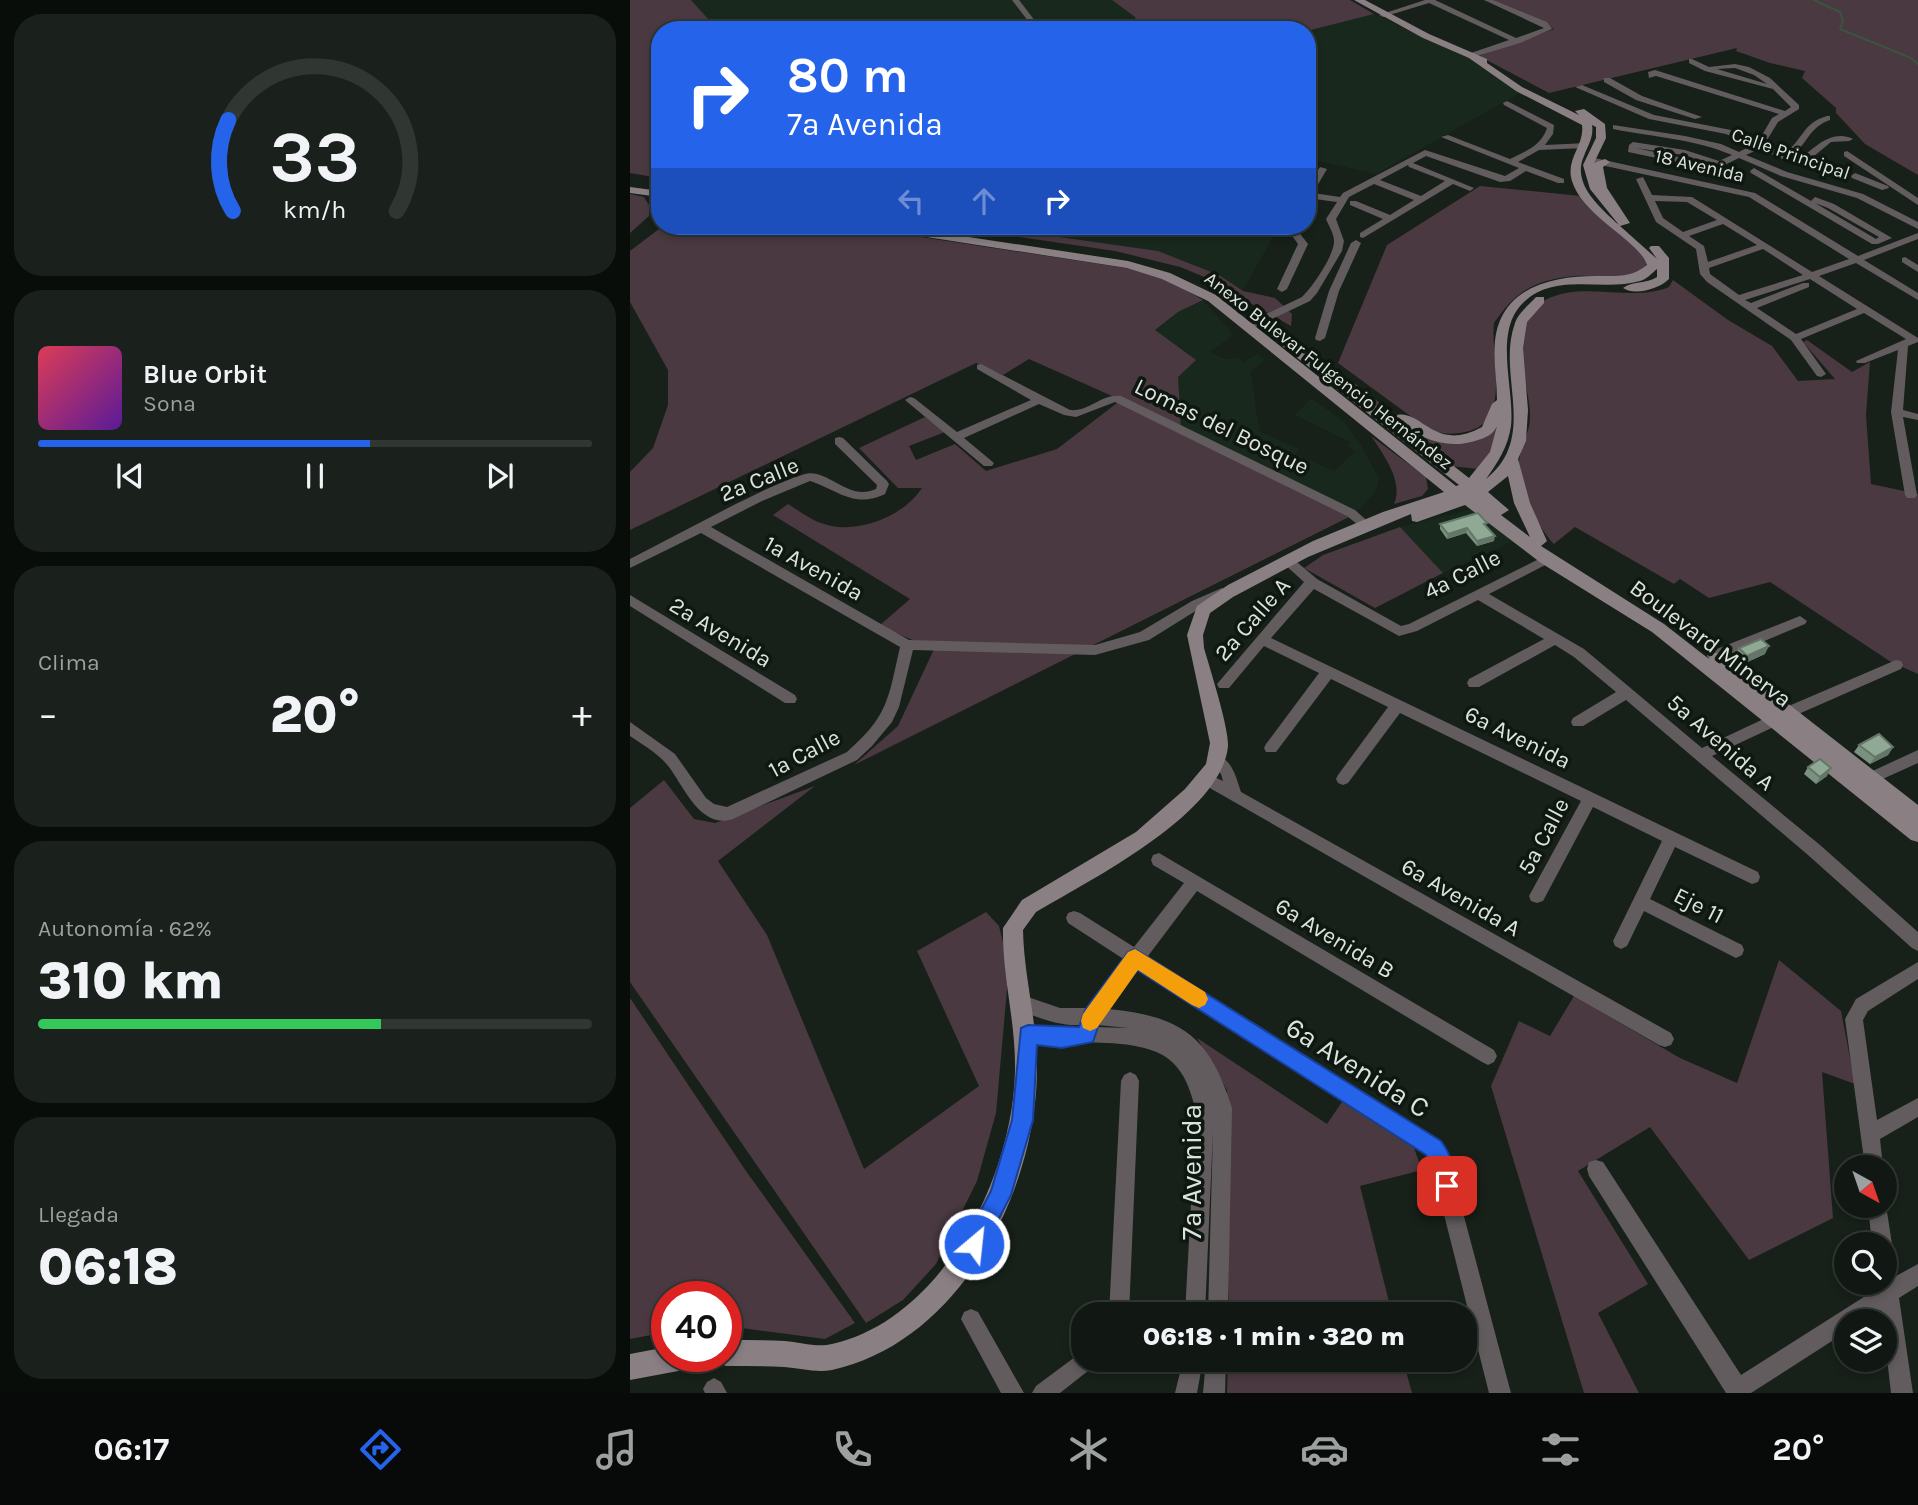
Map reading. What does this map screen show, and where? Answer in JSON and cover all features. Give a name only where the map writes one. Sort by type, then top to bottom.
[{"type":"main road","points":[[1358,0],[1383,15],[1472,57],[1518,89],[1595,125],[1601,138],[1590,160],[1589,170],[1596,189],[1624,223],[1661,253],[1665,271],[1662,279],[1653,285],[1635,289],[1575,288],[1556,292],[1522,313],[1515,335],[1522,424],[1511,460],[1499,479],[1423,516],[1367,526]]},
{"type":"main road","points":[[742,1354],[830,1358],[878,1341],[913,1317],[944,1286],[974,1244],[1000,1195],[1023,1120],[1028,1035],[1013,928],[1029,906],[1053,889],[1143,838],[1212,770],[1219,743],[1195,635],[1203,610],[1244,584],[1330,538],[1422,505],[1468,493],[1493,462],[1501,444],[1507,416],[1502,326],[1513,306],[1531,292],[1561,281],[1639,278],[1648,274],[1653,266],[1651,258],[1606,219],[1577,181],[1575,166],[1595,125]]},
{"type":"main road","points":[[1583,146],[1583,157],[1590,160]]},
{"type":"main road","points":[[1605,162],[1597,166],[1598,177],[1624,223]]},
{"type":"main road","points":[[630,182],[651,186]]},
{"type":"main road","points":[[630,190],[651,193]]},
{"type":"main road","name":"Anexo Bulevar Fulgencio Hernández","points":[[933,235],[1128,265],[1193,287],[1310,361],[1468,493]]},
{"type":"main road","name":"Anexo Bulevar Fulgencio Hernández","points":[[987,235],[1134,257],[1204,281],[1435,477],[1468,493]]},
{"type":"main road","points":[[1310,361],[1342,372],[1419,431],[1450,440],[1481,435],[1493,424],[1503,370]]},
{"type":"main road","points":[[1511,460],[1522,503],[1539,541]]},
{"type":"main road","points":[[1422,505],[1435,477]]},
{"type":"main road","name":"Boulevard Minerva","points":[[1468,493],[1539,541],[1632,597],[1714,656],[1918,834]]},
{"type":"main road","name":"Boulevard Minerva","points":[[1468,493],[1547,559],[1641,616],[1871,778],[1918,816]]},
{"type":"main road","points":[[630,1367],[651,1363]]},
{"type":"street","points":[[1015,0],[1032,21]]},
{"type":"street","points":[[1383,15],[1430,0],[1517,41]]},
{"type":"street","points":[[1472,57],[1548,29],[1544,24],[1487,0]]},
{"type":"street","points":[[1692,61],[1708,69],[1775,89],[1796,106],[1781,115],[1760,145],[1718,164],[1706,167],[1631,150],[1633,145],[1685,153],[1718,164]]},
{"type":"street","points":[[1724,99],[1679,83],[1659,72],[1650,74],[1671,86],[1781,115]]},
{"type":"street","points":[[1607,79],[1662,107],[1767,137]]},
{"type":"street","points":[[1579,87],[1652,117],[1713,128],[1760,145],[1783,157],[1833,171]]},
{"type":"street","points":[[1598,95],[1623,89]]},
{"type":"street","points":[[1507,103],[1551,127],[1547,140],[1510,162]]},
{"type":"street","points":[[1652,117],[1662,107]]},
{"type":"street","points":[[1783,157],[1796,149],[1808,126],[1827,118]]},
{"type":"street","name":"Calle Principal","points":[[1595,125],[1701,141],[1784,174],[1841,189],[1877,203],[1918,226]]},
{"type":"street","points":[[1808,126],[1829,141]]},
{"type":"street","points":[[1445,137],[1561,181]]},
{"type":"street","points":[[1800,163],[1829,141],[1849,139]]},
{"type":"street","points":[[1538,147],[1583,146]]},
{"type":"street","points":[[1250,321],[1306,299],[1311,294],[1335,255],[1339,241],[1331,222],[1342,201],[1372,180],[1424,153],[1500,179],[1525,168]]},
{"type":"street","points":[[1847,154],[1918,203]]},
{"type":"street","name":"18 Avenida","points":[[1590,160],[1751,195],[1918,297]]},
{"type":"street","points":[[1412,165],[1470,188]]},
{"type":"street","points":[[1841,189],[1866,167]]},
{"type":"street","points":[[1316,180],[1323,169]]},
{"type":"street","points":[[1753,170],[1786,188],[1796,197],[1875,242],[1887,237],[1831,205],[1796,197]]},
{"type":"street","points":[[1784,174],[1786,188]]},
{"type":"street","points":[[1855,176],[1918,203]]},
{"type":"street","points":[[1640,179],[1659,219],[1701,247],[1703,267],[1710,280],[1795,338],[1822,374]]},
{"type":"street","points":[[1372,180],[1420,199]]},
{"type":"street","points":[[1320,338],[1330,300],[1359,239],[1452,181]]},
{"type":"street","points":[[1316,197],[1342,201]]},
{"type":"street","points":[[1649,198],[1689,199],[1914,340],[1905,347],[1861,361]]},
{"type":"street","points":[[1655,209],[1689,199]]},
{"type":"street","points":[[1353,203],[1389,218]]},
{"type":"street","points":[[1683,235],[1724,221]]},
{"type":"street","points":[[1282,289],[1303,243],[1297,235]]},
{"type":"street","points":[[1864,262],[1918,236]]},
{"type":"street","points":[[1748,308],[1837,267],[1864,262],[1918,241]]},
{"type":"street","points":[[1703,267],[1764,246]]},
{"type":"street","points":[[1335,255],[1348,258]]},
{"type":"street","points":[[1918,255],[1905,260],[1918,269]]},
{"type":"street","points":[[1737,299],[1814,277]]},
{"type":"street","points":[[1795,338],[1866,309]]},
{"type":"street","points":[[1905,347],[1897,412],[1911,495]]},
{"type":"street","name":"Lomas del Bosque","points":[[981,367],[1067,413],[1076,414],[1117,398],[1352,513],[1367,526]]},
{"type":"street","points":[[956,437],[1041,399]]},
{"type":"street","points":[[910,400],[988,463]]},
{"type":"street","points":[[1897,412],[1918,417]]},
{"type":"street","name":"2a Calle","points":[[630,564],[758,498],[809,477],[857,497],[872,497],[881,491],[883,484],[839,441]]},
{"type":"street","name":"1a Avenida","points":[[701,527],[906,645]]},
{"type":"street","name":"4a Calle","points":[[1312,582],[1399,631],[1412,628],[1480,595],[1547,559]]},
{"type":"street","points":[[1287,560],[1312,582]]},
{"type":"street","name":"2a Calle A","points":[[1224,684],[1312,582]]},
{"type":"street","points":[[906,645],[1059,652],[1095,650],[1144,636],[1197,604],[1244,584]]},
{"type":"street","name":"5a Avenida A","points":[[1480,595],[1579,653],[1814,850],[1918,943]]},
{"type":"street","name":"2a Avenida","points":[[630,600],[790,699]]},
{"type":"street","points":[[1714,656],[1800,621]]},
{"type":"street","points":[[1474,683],[1555,639]]},
{"type":"street","name":"6a Avenida","points":[[1263,640],[1752,877]]},
{"type":"street","name":"1a Calle","points":[[630,728],[674,764],[699,803],[715,813],[728,814],[743,810],[852,755],[883,728],[891,715],[906,645]]},
{"type":"street","points":[[1700,755],[1896,665]]},
{"type":"street","points":[[1271,748],[1328,672]]},
{"type":"street","points":[[1578,722],[1628,692]]},
{"type":"street","points":[[1343,779],[1397,705]]},
{"type":"street","points":[[1871,778],[1918,756]]},
{"type":"street","name":"6a Avenida A","points":[[1212,770],[1235,795],[1665,1039]]},
{"type":"street","name":"5a Calle","points":[[1537,896],[1590,798]]},
{"type":"street","points":[[1622,941],[1671,839]]},
{"type":"street","name":"6a Avenida B","points":[[1159,860],[1488,1056]]},
{"type":"street","points":[[1086,1036],[1092,1016],[1195,881]]},
{"type":"street","name":"Eje 11","points":[[1642,902],[1736,950]]},
{"type":"street","name":"6a Avenida C","points":[[1074,918],[1433,1148],[1440,1160],[1500,1393]]},
{"type":"street","points":[[1873,1155],[1854,1019],[1857,1011],[1918,970]]},
{"type":"street","name":"7a Avenida","points":[[1024,1004],[1062,1016],[1092,1016],[1163,1026],[1182,1036],[1201,1054],[1217,1081],[1223,1108],[1196,1302]]},
{"type":"street","name":"7a Avenida","points":[[1028,1035],[1156,1040],[1172,1048],[1186,1062],[1201,1085],[1205,1111],[1217,1302]]},
{"type":"street","points":[[1120,1302],[1130,1081]]},
{"type":"street","points":[[1871,1134],[1918,1107]]},
{"type":"street","points":[[1595,1169],[1737,1391],[1888,1295],[1902,1393]]},
{"type":"street","points":[[1897,1289],[1918,1274]]},
{"type":"street","points":[[971,1319],[1013,1393]]},
{"type":"street","points":[[1043,1393],[1071,1372]]},
{"type":"street","points":[[1186,1393],[1190,1372]]},
{"type":"street","points":[[1214,1393],[1215,1372]]},
{"type":"shaded area","points":[[630,0],[691,0],[710,21],[651,21],[651,176],[630,173]]},
{"type":"shaded area","points":[[691,0],[1112,0],[1135,17],[1136,21],[710,21]]},
{"type":"shaded area","points":[[1112,0],[1350,0],[1374,14],[1316,29],[1316,21],[1136,21],[1135,17]]},
{"type":"shaded area","points":[[1486,0],[1918,0],[1918,175],[1865,144],[1836,113],[1836,108],[1802,78],[1805,71],[1770,63],[1736,51],[1737,48],[1549,93],[1479,56],[1554,29]]},
{"type":"shaded area","points":[[1374,14],[1479,63],[1520,93],[1376,174],[1316,160],[1316,29]]},
{"type":"shaded area","points":[[1480,186],[1581,196],[1603,221],[1648,260],[1637,274],[1559,278],[1533,286],[1516,297],[1494,323],[1496,387],[1489,416],[1480,426],[1465,432],[1442,433],[1428,429],[1338,363],[1387,245]]},
{"type":"shaded area","points":[[630,194],[644,197],[649,205],[649,216],[630,233]]},
{"type":"shaded area","points":[[651,235],[908,235],[1139,270],[1173,282],[1203,300],[1178,312],[1155,330],[1196,360],[1178,377],[1181,429],[1355,514],[854,765],[898,726],[936,645],[915,641],[879,626],[910,599],[773,515],[788,504],[821,523],[848,527],[877,521],[903,508],[922,488],[898,488],[859,448],[925,417],[945,432],[909,446],[916,460],[955,444],[986,471],[1057,449],[1121,400],[1029,359],[1003,375],[976,363],[630,530],[630,472],[653,448],[668,405],[668,370],[630,302],[630,251]]},
{"type":"shaded area","points":[[1005,235],[1046,235],[1158,251],[1219,275],[1243,291],[1275,298],[1292,314],[1291,326],[1202,276],[1180,267],[1115,251]]},
{"type":"shaded area","points":[[1046,235],[1274,235],[1243,291],[1219,275],[1158,251]]},
{"type":"shaded area","points":[[1673,280],[1728,320],[1772,346],[1798,381],[1835,379],[1803,342],[1807,340],[1852,372],[1870,362],[1866,415],[1871,484],[1918,494],[1918,674],[1891,662],[1770,582],[1709,598],[1680,579],[1674,584],[1575,527],[1554,544],[1542,528],[1530,506],[1519,471],[1530,416],[1521,357],[1522,327],[1528,314],[1538,304],[1570,292],[1653,292],[1669,287]]},
{"type":"shaded area","points":[[1203,300],[1234,335],[1210,352],[1225,359],[1241,358],[1242,363],[1257,354],[1265,360],[1251,371],[1259,431],[1299,449],[1296,454],[1334,471],[1355,451],[1347,446],[1350,442],[1295,415],[1311,398],[1343,421],[1360,443],[1379,478],[1376,491],[1355,514],[1181,429],[1177,377],[1155,330],[1178,312]]},
{"type":"shaded area","points":[[1326,368],[1340,372],[1416,431],[1451,441],[1501,420],[1492,452],[1478,469],[1451,466]]},
{"type":"shaded area","points":[[1371,436],[1426,477],[1428,489],[1422,496],[1394,504],[1394,477]]},
{"type":"shaded area","points":[[1481,507],[1512,542],[1443,573],[1400,527]]},
{"type":"shaded area","points":[[1400,527],[1443,573],[1375,608],[1304,568],[1323,555]]},
{"type":"shaded area","points":[[664,780],[694,819],[715,823],[815,786],[718,861],[767,935],[864,1169],[979,1086],[917,951],[986,912],[999,926],[1009,967],[996,1113],[977,1181],[936,1264],[903,1300],[866,1323],[630,982],[630,808]]},
{"type":"shaded area","points":[[1779,960],[1841,1011],[1855,1084],[1822,1072],[1833,1218],[1749,1260],[1650,1127],[1578,1171],[1648,1284],[1598,1313],[1639,1393],[1584,1393],[1491,1086],[1519,1021],[1550,1036],[1574,996],[1680,1058],[1737,1083]]},
{"type":"shaded area","points":[[630,998],[746,1171],[855,1323],[825,1339],[742,1328],[742,1281],[651,1281],[651,1335],[630,1339]]},
{"type":"shaded area","points":[[1197,1038],[1327,1124],[1342,1102],[1414,1148],[1422,1170],[1360,1186],[1389,1302],[1229,1302],[1227,1090]]},
{"type":"shaded area","points":[[1228,1372],[1406,1372],[1412,1393],[1227,1393]]},
{"type":"building","points":[[1478,513],[1495,536],[1477,541],[1467,528],[1448,534],[1440,524]]},
{"type":"building","points":[[1761,639],[1769,646],[1747,656],[1739,648]]},
{"type":"building","points":[[1879,734],[1893,747],[1875,757],[1859,745]]},
{"type":"building","points":[[1820,759],[1831,768],[1820,777],[1808,767]]},
{"type":"waterway","points":[[1814,0],[1840,12],[1843,21],[1840,29],[1911,58],[1918,64]]},
{"type":"slow traffic","points":[[1090,1021],[1135,958],[1199,999]]},
{"type":"route","points":[[974,1244],[1000,1195],[1023,1120],[1028,1035],[1062,1038],[1086,1036],[1092,1016],[1135,958],[1433,1148],[1439,1155],[1447,1186]]}]
